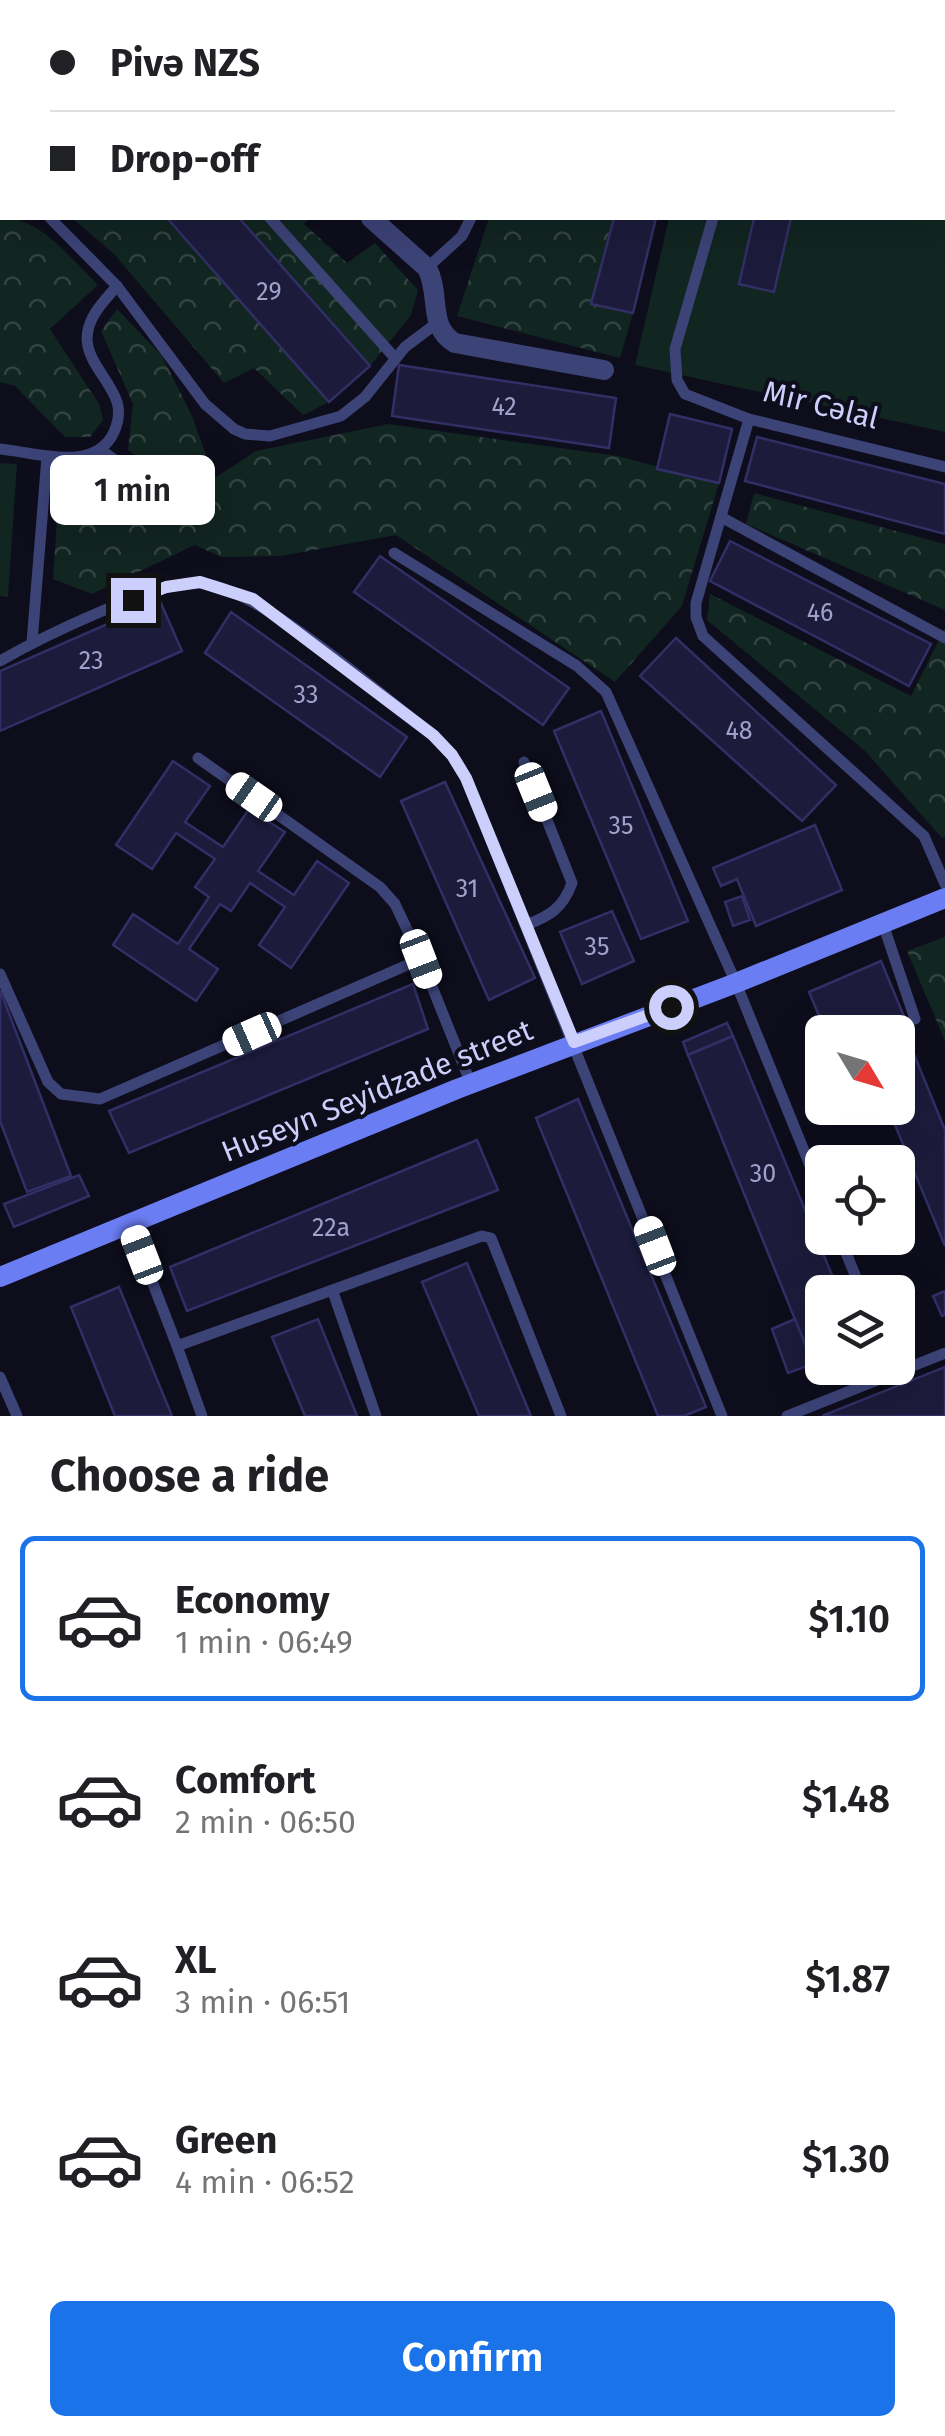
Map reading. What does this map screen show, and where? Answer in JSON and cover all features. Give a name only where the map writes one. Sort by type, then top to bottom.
[{"type":"street","points":[[373,220],[427,268],[433,278],[437,323],[443,336],[455,343],[604,370]]},
{"type":"street","name":"Huseyn Seyidzade street","points":[[0,1276],[574,1042],[736,983],[945,898]]},
{"type":"lane","points":[[52,220],[117,286],[190,387],[234,429],[245,434],[270,436],[340,416],[365,398],[395,358],[437,323]]},
{"type":"lane","points":[[272,220],[395,358]]},
{"type":"lane","points":[[427,268],[462,236],[470,220]]},
{"type":"lane","name":"Mir Cəlal","points":[[712,220],[675,350],[677,380],[685,394],[749,420],[945,467]]},
{"type":"lane","points":[[0,450],[48,457],[82,456],[100,450],[113,436],[117,402],[92,356],[87,338],[98,307],[117,286]]},
{"type":"lane","points":[[749,420],[696,603],[703,636],[924,836],[945,884]]},
{"type":"lane","points":[[100,450],[159,492],[171,496],[205,478]]},
{"type":"lane","points":[[32,642],[48,457]]},
{"type":"lane","points":[[721,517],[945,638]]},
{"type":"lane","points":[[394,553],[577,666],[606,692],[736,983],[805,1153]]},
{"type":"lane","points":[[0,661],[32,642],[166,587],[200,582],[253,599],[433,735],[466,778],[722,1416]]},
{"type":"lane","points":[[198,758],[380,887],[394,904],[421,959],[470,1084]]},
{"type":"lane","points":[[524,762],[572,884],[552,915],[526,925]]},
{"type":"lane","points":[[883,924],[914,1015]]},
{"type":"lane","points":[[0,974],[48,1082],[62,1094],[100,1099],[421,959]]},
{"type":"lane","points":[[130,1224],[202,1416]]},
{"type":"lane","points":[[177,1346],[482,1236],[491,1238],[561,1416]]},
{"type":"lane","points":[[333,1292],[376,1416]]},
{"type":"lane","points":[[787,1416],[945,1353]]},
{"type":"lane","points":[[0,1377],[17,1416]]},
{"type":"green space","points":[[0,220],[17,220],[43,232],[98,285],[50,329],[99,404],[103,420],[90,437],[65,437],[15,386],[0,382]]},
{"type":"green space","points":[[74,220],[169,220],[329,402],[303,415],[254,368],[224,383],[114,254]]},
{"type":"green space","points":[[241,220],[307,220],[304,224],[347,263],[375,243],[418,290],[411,315],[370,366]]},
{"type":"green space","points":[[488,220],[613,220],[591,303],[633,313],[620,358],[457,316]]},
{"type":"green space","points":[[669,220],[945,220],[945,432],[635,365]]},
{"type":"green space","points":[[117,309],[162,356],[192,416],[206,455],[174,482],[128,450],[133,404],[101,331]]},
{"type":"green space","points":[[388,424],[618,456],[719,483],[682,606],[615,682],[396,535],[281,556],[221,557],[195,545],[92,594],[53,579],[60,477],[167,509],[256,451]]},
{"type":"green space","points":[[0,463],[17,464],[8,597],[0,596]]},
{"type":"green space","points":[[754,493],[945,544],[945,610],[746,524]]},
{"type":"green space","points":[[710,594],[911,696],[945,628],[945,837],[865,751],[707,620]]},
{"type":"green space","points":[[945,937],[945,1041],[907,951]]},
{"type":"building","points":[[169,220],[241,220],[370,366],[329,402]]},
{"type":"building","points":[[613,220],[656,220],[633,313],[591,304]]},
{"type":"building","points":[[754,220],[791,220],[774,292],[739,284]]},
{"type":"building","points":[[399,365],[616,398],[609,448],[392,416]]},
{"type":"building","points":[[670,414],[732,429],[719,483],[657,469]]},
{"type":"building","points":[[757,437],[945,484],[945,534],[745,481]]},
{"type":"building","points":[[730,541],[931,644],[909,686],[710,581]]},
{"type":"building","points":[[380,556],[569,688],[543,725],[354,592]]},
{"type":"building","points":[[160,601],[182,651],[0,731],[0,671]]},
{"type":"building","points":[[231,612],[407,737],[380,777],[205,653]]},
{"type":"building","points":[[676,638],[836,785],[802,821],[640,676]]},
{"type":"building","points":[[601,711],[688,921],[641,939],[554,731]]},
{"type":"building","points":[[173,761],[210,786],[185,822],[223,847],[249,809],[285,832],[258,871],[294,895],[317,861],[349,883],[291,968],[259,945],[285,907],[250,883],[231,911],[220,904],[189,949],[218,969],[196,1001],[113,945],[133,914],[178,944],[209,897],[195,887],[215,859],[176,833],[152,869],[116,845]]},
{"type":"building","points":[[445,782],[535,978],[489,1000],[401,801]]},
{"type":"building","points":[[815,825],[842,890],[756,926],[737,879],[721,886],[713,868]]},
{"type":"building","points":[[742,896],[750,920],[733,926],[725,902]]},
{"type":"building","points":[[612,911],[634,961],[582,984],[560,932]]},
{"type":"building","points":[[881,961],[903,1015],[819,1015],[809,992]]},
{"type":"building","points":[[413,984],[428,1029],[129,1153],[109,1111]]},
{"type":"building","points":[[0,990],[71,1176],[27,1192],[0,1121]]},
{"type":"building","points":[[727,1023],[733,1036],[688,1055],[683,1042]]},
{"type":"building","points":[[733,1036],[805,1210],[805,1255],[824,1255],[832,1275],[805,1275],[805,1344],[688,1055]]},
{"type":"building","points":[[915,1057],[945,1130],[945,1246],[915,1173],[915,1145],[903,1145],[895,1125],[915,1125]]},
{"type":"building","points":[[578,1099],[706,1407],[684,1416],[658,1416],[536,1118]]},
{"type":"building","points":[[477,1140],[498,1190],[187,1311],[170,1267]]},
{"type":"building","points":[[79,1175],[89,1196],[14,1227],[4,1204]]},
{"type":"building","points":[[467,1263],[531,1416],[479,1416],[422,1282]]},
{"type":"building","points":[[119,1287],[172,1416],[115,1416],[71,1307]]},
{"type":"building","points":[[945,1291],[945,1315],[942,1316],[933,1296]]},
{"type":"building","points":[[318,1319],[357,1416],[305,1416],[272,1337]]},
{"type":"building","points":[[795,1319],[805,1344],[805,1367],[788,1373],[772,1329]]},
{"type":"building","points":[[945,1367],[945,1416],[822,1416],[900,1385],[915,1385],[915,1379]]},
{"type":"route","points":[[133,600],[166,587],[200,582],[253,599],[433,735],[466,778],[574,1042],[671,1007]]}]
